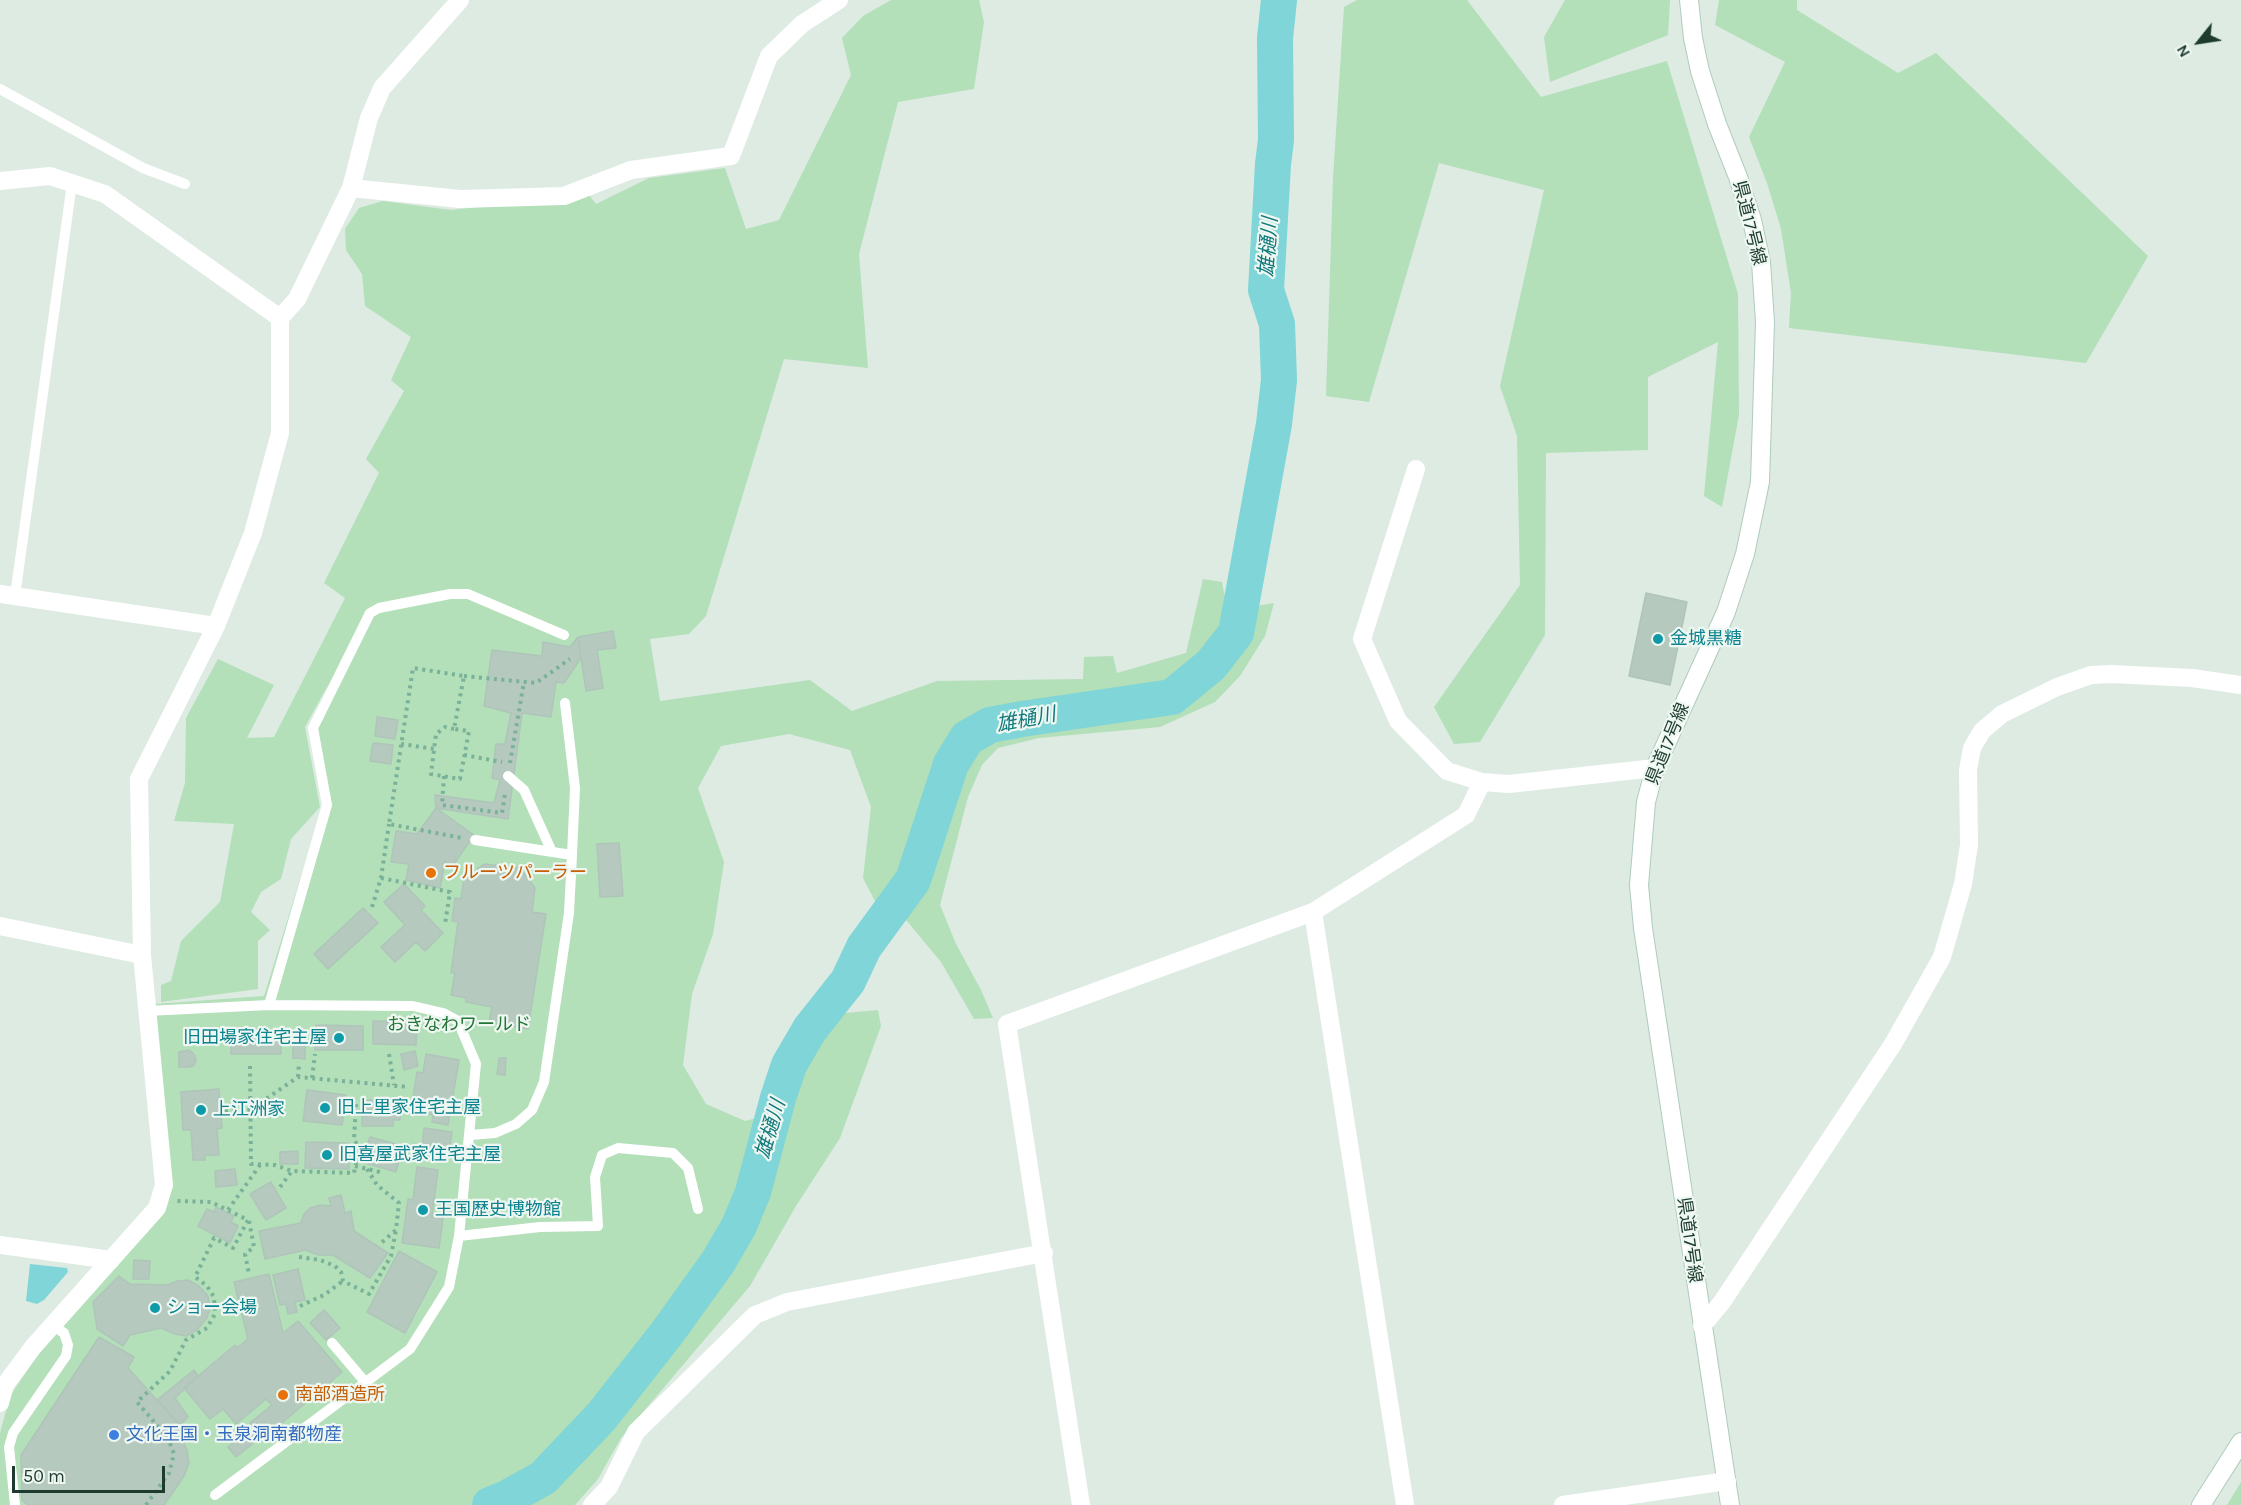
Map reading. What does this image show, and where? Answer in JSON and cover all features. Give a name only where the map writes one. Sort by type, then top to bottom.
[{"type":"street","points":[[0,1403],[5,1385],[33,1347],[157,1208],[165,1185],[142,955],[139,779],[216,626],[253,533],[280,433],[280,318],[297,299],[351,188],[369,118],[382,88],[460,0]]},
{"type":"street","points":[[351,188],[460,199],[564,196],[631,170],[731,156],[769,56],[802,24],[839,0]]},
{"type":"street","name":"県道17号線","points":[[1689,0],[1693,38],[1700,71],[1752,220],[1761,262],[1765,321],[1760,482],[1746,554],[1726,612],[1655,768],[1646,802],[1639,885],[1643,928],[1730,1505]]},
{"type":"street","points":[[0,181],[50,176],[105,194],[280,318]]},
{"type":"street","points":[[1416,469],[1362,639],[1398,721],[1447,771],[1482,782],[1509,784],[1655,768]]},
{"type":"street","points":[[7,595],[216,626]]},
{"type":"street","points":[[1702,1326],[1722,1302],[1893,1044],[1942,957],[1963,884],[1969,845],[1968,770],[1972,748],[1982,731],[2002,714],[2057,687],[2091,675],[2193,678],[2241,685]]},
{"type":"street","points":[[1081,1505],[1007,1024],[1313,912],[1466,815],[1482,782]]},
{"type":"street","points":[[1313,912],[1405,1505]]},
{"type":"street","points":[[0,926],[142,955]]},
{"type":"street","points":[[0,1245],[111,1260]]},
{"type":"street","points":[[592,1505],[609,1487],[636,1432],[755,1315],[788,1302],[1044,1253]]},
{"type":"street","points":[[2201,1505],[2241,1442]]},
{"type":"street","points":[[1563,1505],[1727,1481]]},
{"type":"lane","points":[[0,89],[143,168],[185,184]]},
{"type":"lane","points":[[7,595],[72,183]]},
{"type":"lane","points":[[269,1005],[327,805],[313,728],[370,613],[379,608],[450,594],[468,594],[564,635]]},
{"type":"lane","points":[[470,1135],[495,1133],[516,1124],[532,1110],[543,1082],[569,914],[575,788],[565,703]]},
{"type":"lane","points":[[508,776],[524,790],[552,852]]},
{"type":"lane","points":[[475,840],[572,855]]},
{"type":"lane","points":[[147,1011],[269,1005],[413,1006],[443,1013],[458,1021],[476,1064],[459,1236],[449,1287],[410,1349],[215,1495]]},
{"type":"lane","points":[[459,1236],[540,1227],[598,1226],[595,1177],[602,1155],[618,1148],[673,1153],[688,1168],[698,1209]]},
{"type":"lane","points":[[15,1505],[9,1447],[13,1433],[66,1356],[68,1345],[64,1333],[52,1325]]},
{"type":"lane","points":[[332,1343],[366,1383]]},
{"type":"path","points":[[372,907],[381,878],[413,668],[536,683],[570,659]]},
{"type":"path","points":[[454,729],[464,676]]},
{"type":"path","points":[[444,727],[469,731],[460,779],[431,774],[435,749],[436,734],[444,727]]},
{"type":"path","points":[[401,744],[435,749]]},
{"type":"path","points":[[464,755],[510,764]]},
{"type":"path","points":[[442,805],[444,776]]},
{"type":"path","points":[[389,824],[475,840]]},
{"type":"path","points":[[381,878],[450,892],[445,924]]},
{"type":"path","points":[[312,1078],[315,1054]]},
{"type":"path","points":[[388,1054],[394,1085]]},
{"type":"path","points":[[298,1077],[299,1062]]},
{"type":"path","points":[[250,1066],[251,1164],[275,1165],[292,1172],[354,1173],[358,1147],[354,1140],[356,1104],[348,1103]]},
{"type":"path","points":[[225,1112],[250,1110],[298,1077],[409,1087]]},
{"type":"path","points":[[228,1210],[261,1164]]},
{"type":"path","points":[[355,1166],[384,1173]]},
{"type":"path","points":[[343,1281],[369,1294],[391,1256],[399,1203],[376,1185],[367,1169]]},
{"type":"path","points":[[280,1187],[292,1172]]},
{"type":"path","points":[[172,1208],[176,1201],[211,1202],[249,1220]]},
{"type":"path","points":[[249,1220],[254,1246],[245,1254],[249,1274]]},
{"type":"path","points":[[146,1505],[169,1473],[174,1454],[168,1438],[136,1402],[170,1371],[186,1340],[207,1328],[215,1314],[214,1297],[207,1286],[195,1278],[214,1238],[233,1248],[249,1220]]},
{"type":"path","points":[[380,1244],[396,1230]]},
{"type":"path","points":[[299,1257],[320,1260],[335,1266],[341,1272],[343,1281]]},
{"type":"path","points":[[300,1306],[324,1295],[343,1281]]},
{"type":"green space","name":"おきなわワールド","points":[[891,0],[979,0],[984,22],[974,89],[898,102],[859,254],[868,368],[784,359],[706,616],[689,634],[650,639],[660,701],[810,680],[852,711],[937,681],[1083,679],[1084,657],[1113,656],[1117,673],[1186,653],[1203,579],[1222,582],[1228,614],[1209,676],[1232,665],[1257,606],[1274,603],[1265,636],[1240,676],[1215,702],[1160,727],[1039,738],[998,748],[982,765],[968,797],[940,905],[956,944],[993,1018],[974,1019],[941,962],[907,921],[878,907],[863,878],[871,807],[850,750],[789,734],[721,746],[698,788],[724,862],[713,934],[692,994],[683,1065],[706,1104],[745,1121],[761,1117],[771,1066],[835,1014],[878,1010],[881,1026],[840,1138],[796,1206],[750,1286],[621,1438],[598,1479],[575,1505],[0,1505],[0,1433],[10,1396],[50,1337],[168,1201],[154,1004],[264,996],[323,805],[309,726],[329,683],[305,727],[320,807],[291,839],[281,879],[261,892],[251,912],[270,930],[258,941],[258,989],[161,1002],[161,985],[171,981],[181,941],[220,902],[234,824],[174,821],[185,783],[186,718],[218,659],[274,685],[247,738],[274,737],[345,598],[324,583],[379,473],[366,459],[404,391],[391,380],[411,337],[365,306],[362,274],[346,250],[345,229],[359,208],[383,201],[451,210],[589,195],[596,204],[649,178],[725,168],[746,229],[779,220],[851,75],[842,38],[863,16]]},
{"type":"green space","points":[[1357,0],[1467,0],[1541,97],[1667,61],[1738,294],[1739,415],[1722,507],[1704,496],[1718,342],[1648,377],[1648,450],[1546,453],[1545,635],[1480,742],[1454,744],[1434,707],[1520,585],[1517,436],[1500,386],[1544,190],[1439,163],[1369,402],[1326,396],[1333,178],[1344,7]]},
{"type":"green space","points":[[1565,0],[1670,0],[1668,35],[1550,82],[1544,37]]},
{"type":"green space","points":[[1719,0],[1797,0],[1797,10],[1898,73],[1936,53],[2148,256],[2086,363],[1789,328],[1791,293],[1781,229],[1767,183],[1749,137],[1785,62],[1715,25]]},
{"type":"green space","points":[[2241,1482],[2241,1505],[2227,1505]]},
{"type":"water","points":[[30,1264],[67,1268],[68,1272],[44,1300],[37,1304],[26,1301]]},
{"type":"building","name":"金城黒糖","points":[[1646,593],[1687,602],[1670,685],[1629,676]]},
{"type":"building","points":[[613,631],[616,648],[597,650],[603,688],[586,691],[578,637]]},
{"type":"building","points":[[578,637],[581,658],[564,683],[556,682],[551,717],[522,713],[508,819],[436,808],[435,795],[494,803],[500,780],[492,778],[496,744],[505,744],[511,713],[484,706],[492,650],[542,656],[543,642],[570,647]]},
{"type":"building","points":[[377,717],[398,720],[395,739],[375,736]]},
{"type":"building","points":[[373,743],[393,745],[391,764],[370,761]]},
{"type":"building","points":[[436,808],[474,835],[452,867],[445,861],[440,888],[406,880],[409,864],[391,862],[396,831],[417,834]]},
{"type":"building","points":[[619,843],[623,896],[600,897],[597,844]]},
{"type":"building","points":[[484,864],[520,868],[535,888],[532,912],[546,914],[528,1029],[489,1022],[492,1007],[466,1002],[466,998],[451,995],[455,973],[451,973],[458,922],[452,921],[455,898],[461,899],[464,878]]},
{"type":"building","points":[[404,884],[425,906],[421,910],[443,933],[425,951],[416,942],[395,962],[381,947],[405,925],[384,902]]},
{"type":"building","points":[[363,908],[378,923],[328,969],[314,954]]},
{"type":"building","points":[[373,1021],[417,1022],[416,1045],[373,1044]]},
{"type":"building","name":"旧田場家住宅主屋","points":[[316,1025],[363,1026],[363,1050],[315,1050]]},
{"type":"building","points":[[231,1034],[281,1034],[281,1054],[231,1054]]},
{"type":"building","points":[[293,1044],[305,1044],[305,1059],[293,1058]]},
{"type":"building","points":[[189,1050],[194,1054],[196,1060],[194,1065],[179,1067],[179,1052]]},
{"type":"building","points":[[415,1051],[418,1066],[404,1070],[401,1054]]},
{"type":"building","points":[[426,1054],[459,1060],[448,1125],[432,1122],[433,1115],[411,1111],[417,1072],[423,1073]]},
{"type":"building","points":[[499,1058],[506,1058],[505,1075],[497,1074]]},
{"type":"building","name":"上江洲家","points":[[219,1089],[222,1128],[217,1129],[219,1155],[205,1155],[205,1160],[193,1160],[191,1130],[183,1130],[181,1092]]},
{"type":"building","name":"旧上里家住宅主屋","points":[[307,1090],[346,1095],[342,1125],[303,1121]]},
{"type":"building","points":[[362,1100],[393,1100],[392,1104],[400,1105],[400,1120],[393,1120],[393,1126],[362,1126]]},
{"type":"building","points":[[424,1128],[452,1132],[449,1152],[422,1148]]},
{"type":"building","points":[[370,1137],[403,1146],[396,1172],[362,1162]]},
{"type":"building","name":"旧喜屋武家住宅主屋","points":[[306,1142],[349,1143],[349,1169],[305,1168]]},
{"type":"building","points":[[298,1151],[298,1164],[280,1164],[280,1152]]},
{"type":"building","points":[[417,1167],[438,1170],[432,1217],[443,1218],[439,1248],[402,1243],[408,1199],[413,1200]]},
{"type":"building","points":[[235,1169],[237,1185],[216,1187],[215,1171]]},
{"type":"building","points":[[271,1182],[286,1208],[266,1220],[250,1194]]},
{"type":"building","points":[[341,1195],[345,1213],[351,1211],[354,1231],[388,1253],[370,1278],[333,1255],[319,1255],[305,1250],[265,1259],[259,1231],[301,1223],[304,1214],[310,1208],[320,1205],[331,1206],[329,1198]]},
{"type":"building","points":[[216,1207],[234,1216],[231,1222],[238,1226],[230,1243],[198,1226],[207,1209],[214,1212]]},
{"type":"building","points":[[399,1251],[437,1272],[405,1333],[367,1312]]},
{"type":"building","points":[[134,1260],[150,1261],[149,1279],[133,1279]]},
{"type":"building","points":[[298,1269],[305,1300],[295,1302],[297,1312],[288,1314],[286,1304],[280,1305],[273,1275]]},
{"type":"building","points":[[269,1274],[283,1333],[298,1321],[342,1372],[264,1438],[262,1436],[236,1457],[228,1447],[252,1427],[250,1423],[272,1405],[266,1399],[236,1424],[223,1409],[210,1419],[184,1388],[235,1345],[237,1348],[248,1339],[234,1282]]},
{"type":"building","points":[[119,1276],[130,1284],[168,1285],[188,1280],[199,1286],[208,1296],[210,1308],[207,1318],[197,1330],[186,1336],[161,1328],[130,1335],[123,1346],[97,1329],[93,1302]]},
{"type":"building","points":[[324,1310],[340,1328],[326,1340],[310,1323]]},
{"type":"building","points":[[99,1337],[134,1357],[128,1368],[185,1431],[181,1437],[187,1450],[189,1463],[184,1476],[164,1505],[27,1505],[22,1500],[21,1455]]},
{"type":"building","points":[[194,1370],[198,1376],[175,1398],[188,1417],[180,1425],[157,1400]]},
{"type":"waterway","name":"雄樋川","points":[[490,1505],[543,1478],[601,1417],[667,1333],[718,1262],[739,1226],[753,1192],[789,1065],[810,1029],[848,981],[864,947],[913,880],[951,764],[967,738],[990,725],[1172,697],[1211,665],[1236,633],[1274,424],[1279,380],[1277,324],[1266,290],[1276,140],[1275,38],[1279,0]]},
{"type":"place","name":"金城黒糖","points":[[1658,639]]},
{"type":"place","name":"フルーツパーラー","points":[[431,873]]},
{"type":"place","name":"旧田場家住宅主屋","points":[[339,1038]]},
{"type":"place","name":"旧上里家住宅主屋","points":[[325,1108]]},
{"type":"place","name":"上江洲家","points":[[201,1110]]},
{"type":"place","name":"旧喜屋武家住宅主屋","points":[[327,1155]]},
{"type":"place","name":"王国歴史博物館","points":[[423,1210]]},
{"type":"place","name":"ショー会場","points":[[155,1308]]},
{"type":"place","name":"南部酒造所","points":[[283,1395]]},
{"type":"place","name":"文化王国・玉泉洞南都物産","points":[[114,1435]]}]
